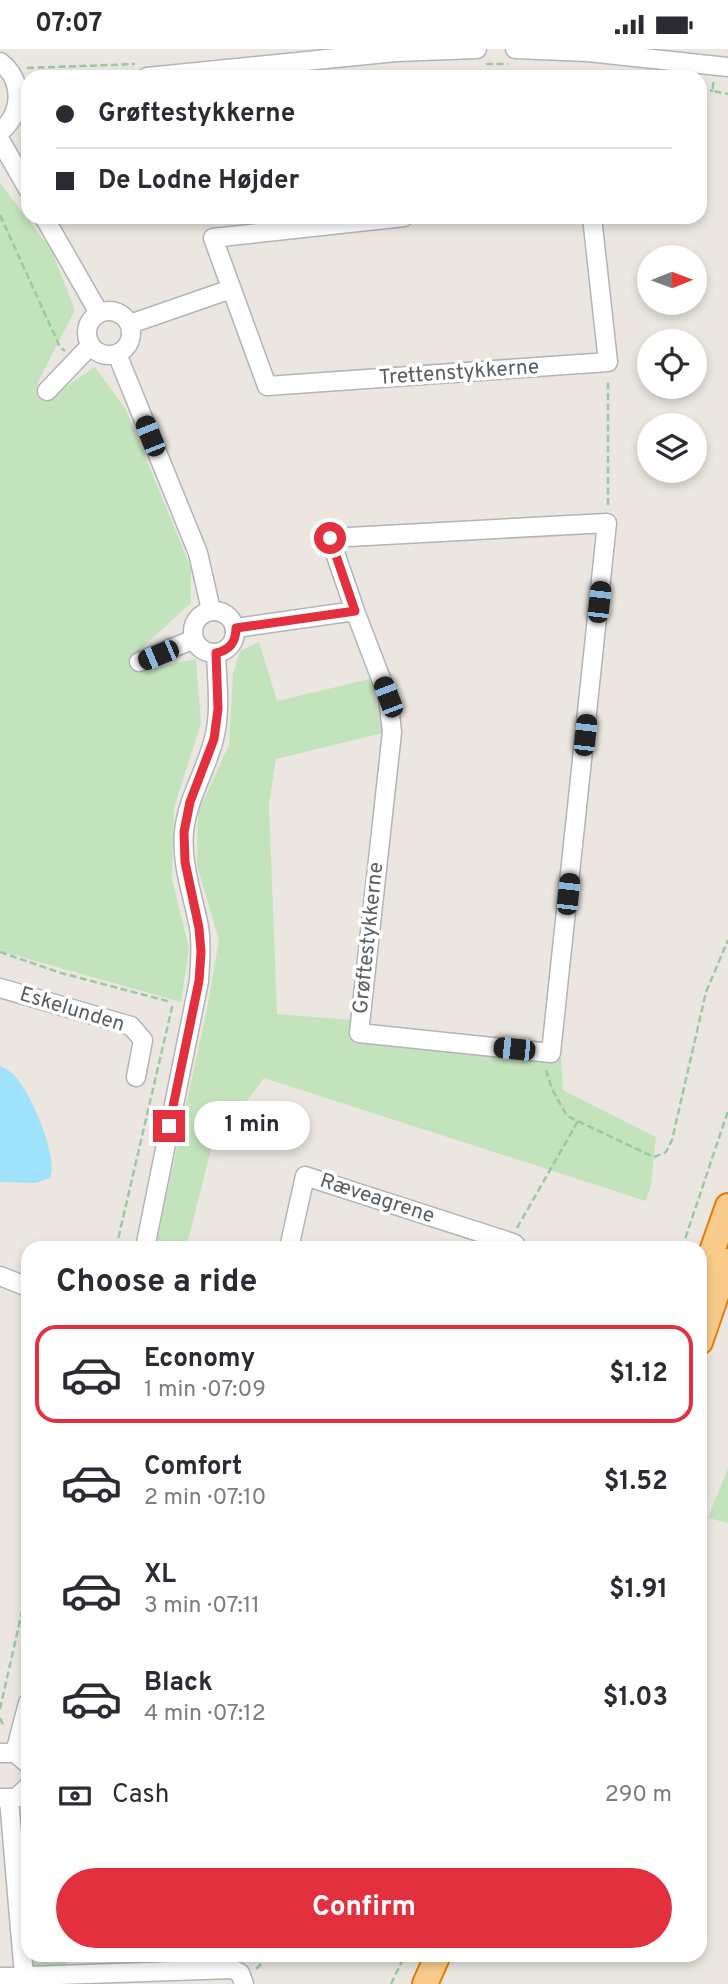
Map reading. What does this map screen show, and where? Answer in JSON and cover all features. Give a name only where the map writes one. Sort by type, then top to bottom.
[{"type":"highway","points":[[707,1265],[728,1206]]},
{"type":"highway","points":[[707,1322],[728,1261]]},
{"type":"highway","points":[[425,1984],[435,1962]]},
{"type":"highway","points":[[443,1984],[453,1962]]},
{"type":"street","points":[[513,56],[588,51],[728,67]]},
{"type":"street","points":[[142,70],[396,52],[476,56]]},
{"type":"street","points":[[0,62],[21,87]]},
{"type":"street","points":[[0,132],[14,115],[21,95]]},
{"type":"street","points":[[0,140],[21,178]]},
{"type":"street","points":[[48,224],[99,313]]},
{"type":"street","name":"Trettenstykkerne","points":[[340,224],[213,238],[267,386],[608,362]]},
{"type":"street","points":[[593,224],[608,362]]},
{"type":"street","points":[[130,324],[231,289]]},
{"type":"street","points":[[99,313],[120,313],[130,324],[128,345],[117,354],[102,354],[90,346],[86,331],[93,317],[99,313]]},
{"type":"street","points":[[47,391],[90,346]]},
{"type":"street","points":[[117,354],[198,553],[211,610]]},
{"type":"street","points":[[540,1052],[551,1053],[607,523]]},
{"type":"street","name":"Grøftestykkerne","points":[[540,1052],[359,1033],[392,732],[388,697],[330,538],[607,523]]},
{"type":"street","points":[[211,610],[224,612],[236,628],[233,642],[223,651],[216,653],[203,650],[194,639],[196,621],[211,610]]},
{"type":"street","points":[[236,628],[355,611]]},
{"type":"street","points":[[139,662],[194,639]]},
{"type":"street","points":[[146,1241],[199,981],[199,928],[185,862],[184,832],[190,802],[214,739],[218,709],[216,653]]},
{"type":"street","name":"Eskelunden","points":[[0,988],[131,1026],[143,1040],[136,1077]]},
{"type":"street","name":"Ræveagrene","points":[[291,1241],[305,1176],[499,1241]]},
{"type":"street","points":[[0,1276],[21,1284]]},
{"type":"street","points":[[14,1757],[21,1730]]},
{"type":"street","points":[[5,1799],[21,1948]]},
{"type":"street","points":[[22,1962],[24,1976]]},
{"type":"street","points":[[0,1977],[232,1969],[240,1973],[244,1984]]},
{"type":"path","points":[[476,56],[513,56]]},
{"type":"path","points":[[22,67],[142,70]]},
{"type":"path","points":[[707,90],[713,92]]},
{"type":"path","points":[[0,215],[60,347],[77,360]]},
{"type":"path","points":[[607,523],[608,362]]},
{"type":"path","points":[[540,1052],[552,1089],[567,1117],[654,1157],[666,1152],[672,1140],[706,992],[728,940]]},
{"type":"path","points":[[0,951],[61,974],[194,1008]]},
{"type":"path","points":[[118,1241],[173,1003]]},
{"type":"path","points":[[684,1241],[728,1111]]},
{"type":"path","points":[[513,1241],[578,1121]]},
{"type":"path","points":[[0,1709],[21,1616]]},
{"type":"path","points":[[391,1984],[402,1962]]},
{"type":"green space","points":[[0,183],[21,210],[21,224],[32,224],[51,249],[75,310],[37,384],[55,394],[95,367],[126,410],[191,568],[191,603],[132,657],[134,671],[196,659],[201,723],[174,808],[172,879],[189,948],[181,1002],[0,951]]},
{"type":"green space","points":[[259,642],[277,701],[370,679],[383,733],[276,759],[269,804],[277,1014],[353,1020],[354,1038],[561,1058],[563,1090],[656,1137],[651,1185],[646,1201],[264,1078],[211,1149],[188,1241],[157,1241],[207,1009],[219,940],[197,866],[198,812],[229,745],[233,674],[240,651]]},
{"type":"green space","points":[[728,1468],[728,1523],[708,1518]]},
{"type":"green space","points":[[30,1962],[67,1962],[67,1967],[31,1970]]},
{"type":"water","points":[[0,1066],[21,1083],[35,1109],[47,1140],[52,1168],[50,1178],[35,1183],[0,1182]]},
{"type":"route","points":[[169,1126],[199,981],[199,928],[189,890],[184,832],[190,802],[214,739],[218,709],[216,653],[223,651],[233,642],[236,628],[355,611],[330,538]]}]
